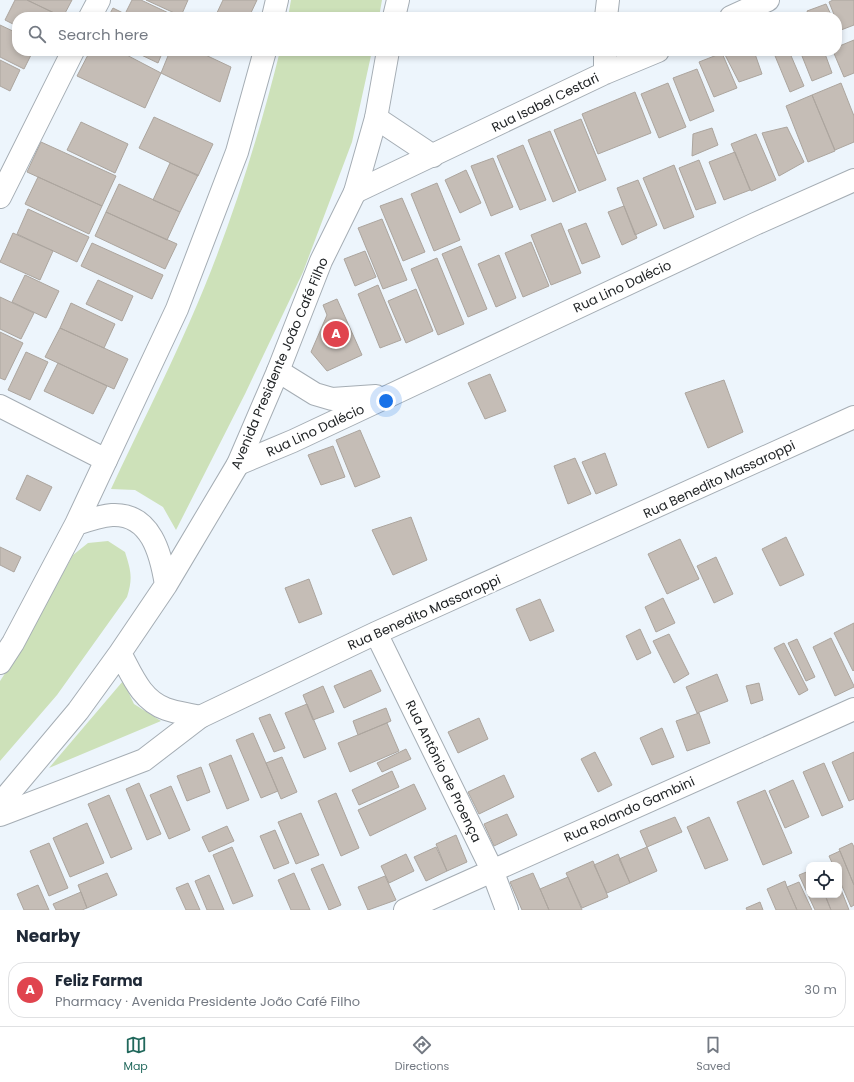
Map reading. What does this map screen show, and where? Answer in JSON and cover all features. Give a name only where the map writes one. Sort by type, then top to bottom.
[{"type":"street","points":[[93,12],[99,0]]},
{"type":"street","points":[[274,12],[277,0]]},
{"type":"street","points":[[395,12],[398,0]]},
{"type":"street","points":[[607,12],[608,0]]},
{"type":"street","points":[[742,12],[768,0]]},
{"type":"street","points":[[0,197],[70,56]]},
{"type":"street","points":[[0,663],[13,643],[76,524],[180,301],[237,152],[264,56]]},
{"type":"street","name":"Avenida Presidente João Café Filho","points":[[0,804],[78,711],[120,653],[166,585],[238,464],[278,371],[321,261],[355,192],[376,118],[387,56]]},
{"type":"street","points":[[605,56],[605,73]]},
{"type":"street","name":"Rua Isabel Cestari","points":[[355,192],[605,73],[646,56]]},
{"type":"street","points":[[376,118],[433,156]]},
{"type":"street","name":"Rua Lino Dalécio","points":[[238,464],[293,441],[391,394],[854,180]]},
{"type":"street","name":"Rua Lino Dalécio","points":[[278,371],[315,394],[332,399],[391,394]]},
{"type":"street","points":[[0,406],[106,460]]},
{"type":"street","name":"Rua Benedito Massaroppi","points":[[0,815],[144,760],[200,717],[376,633],[854,417]]},
{"type":"street","points":[[76,524],[113,515],[128,518],[140,523],[153,539],[163,566],[166,585]]},
{"type":"street","name":"Rua Antônio de Proença","points":[[376,633],[492,870],[508,910]]},
{"type":"street","points":[[120,653],[138,686],[150,701],[166,709],[200,717]]},
{"type":"street","name":"Rua Rolando Gambini","points":[[405,910],[854,709]]},
{"type":"green space","points":[[291,0],[382,0],[380,12],[289,12]]},
{"type":"green space","points":[[279,56],[371,56],[352,142],[303,272],[245,394],[176,530],[163,507],[135,490],[111,489],[161,384],[204,288],[241,188],[262,120]]},
{"type":"green space","points":[[108,541],[125,552],[129,564],[130,574],[130,585],[127,597],[57,695],[0,761],[0,681],[21,649],[73,555],[88,543]]},
{"type":"green space","points":[[123,681],[134,704],[161,721],[49,768]]},
{"type":"building","points":[[15,0],[27,0],[52,12],[12,12],[12,24],[5,20]]},
{"type":"building","points":[[27,0],[72,0],[66,12],[52,12]]},
{"type":"building","points":[[132,0],[141,0],[166,12],[126,12]]},
{"type":"building","points":[[146,0],[188,0],[183,12],[172,12]]},
{"type":"building","points":[[223,0],[257,0],[251,12],[217,12]]},
{"type":"building","points":[[833,0],[854,0],[854,25],[842,30],[842,12],[833,12],[829,2]]},
{"type":"building","points":[[826,4],[830,12],[807,12]]},
{"type":"building","points":[[113,8],[121,12],[111,12]]},
{"type":"building","points":[[0,25],[12,31],[12,56],[30,56],[24,69],[0,57]]},
{"type":"building","points":[[854,40],[854,73],[844,77],[835,56],[842,56],[842,45]]},
{"type":"building","points":[[87,56],[129,56],[161,73],[145,108],[77,76]]},
{"type":"building","points":[[143,56],[161,56],[158,63]]},
{"type":"building","points":[[168,56],[208,56],[231,67],[220,102],[161,73]]},
{"type":"building","points":[[714,56],[723,56],[737,88],[714,97],[699,62]]},
{"type":"building","points":[[726,56],[756,56],[762,74],[739,82]]},
{"type":"building","points":[[775,56],[791,56],[804,86],[790,92]]},
{"type":"building","points":[[802,56],[826,56],[832,73],[812,81]]},
{"type":"building","points":[[0,60],[20,70],[10,91],[0,86]]},
{"type":"building","points":[[697,69],[714,111],[690,121],[673,78]]},
{"type":"building","points":[[668,83],[686,127],[659,138],[641,94]]},
{"type":"building","points":[[841,83],[854,116],[854,142],[835,150],[812,95]]},
{"type":"building","points":[[635,92],[651,133],[598,154],[582,114]]},
{"type":"building","points":[[812,95],[835,151],[808,162],[786,106]]},
{"type":"building","points":[[154,117],[213,144],[198,176],[139,148]]},
{"type":"building","points":[[581,119],[606,180],[579,191],[554,130]]},
{"type":"building","points":[[81,122],[128,144],[115,173],[67,150]]},
{"type":"building","points":[[787,127],[804,162],[779,176],[762,133]]},
{"type":"building","points":[[712,128],[718,145],[692,156],[693,134]]},
{"type":"building","points":[[550,131],[576,192],[553,202],[528,140]]},
{"type":"building","points":[[756,134],[776,180],[751,191],[731,144]]},
{"type":"building","points":[[41,142],[116,176],[102,206],[27,172]]},
{"type":"building","points":[[523,145],[546,200],[520,210],[497,156]]},
{"type":"building","points":[[735,152],[750,190],[724,200],[709,162]]},
{"type":"building","points":[[493,158],[513,207],[491,216],[471,166]]},
{"type":"building","points":[[699,160],[716,203],[696,210],[679,168]]},
{"type":"building","points":[[170,163],[198,175],[180,212],[153,200]]},
{"type":"building","points":[[674,165],[694,217],[664,229],[643,178]]},
{"type":"building","points":[[466,170],[481,203],[460,213],[445,180]]},
{"type":"building","points":[[38,177],[102,206],[89,234],[25,204]]},
{"type":"building","points":[[638,180],[657,225],[635,235],[617,188]]},
{"type":"building","points":[[437,183],[460,240],[434,251],[411,194]]},
{"type":"building","points":[[119,184],[180,212],[167,240],[106,212]]},
{"type":"building","points":[[402,198],[425,252],[403,261],[380,206]]},
{"type":"building","points":[[624,206],[637,238],[622,245],[608,212]]},
{"type":"building","points":[[28,209],[89,237],[77,262],[17,234]]},
{"type":"building","points":[[106,212],[177,244],[165,269],[95,236]]},
{"type":"building","points":[[382,219],[407,280],[383,289],[358,228]]},
{"type":"building","points":[[561,223],[581,273],[551,285],[531,235]]},
{"type":"building","points":[[586,223],[600,257],[582,264],[568,230]]},
{"type":"building","points":[[13,233],[53,251],[40,280],[0,262]]},
{"type":"building","points":[[531,242],[549,286],[523,297],[505,253]]},
{"type":"building","points":[[92,243],[163,275],[152,299],[81,266]]},
{"type":"building","points":[[461,246],[487,309],[468,317],[442,254]]},
{"type":"building","points":[[365,251],[376,277],[355,286],[344,259]]},
{"type":"building","points":[[499,255],[516,298],[496,307],[478,264]]},
{"type":"building","points":[[437,258],[464,324],[438,335],[411,269]]},
{"type":"building","points":[[25,275],[59,291],[46,318],[12,302]]},
{"type":"building","points":[[98,280],[133,296],[122,321],[86,304]]},
{"type":"building","points":[[378,285],[401,340],[380,348],[358,294]]},
{"type":"building","points":[[416,289],[433,331],[406,343],[388,301]]},
{"type":"building","points":[[0,297],[34,313],[21,339],[0,329]]},
{"type":"building","points":[[337,299],[362,355],[327,371],[311,352],[327,315],[323,305]]},
{"type":"building","points":[[71,303],[115,324],[104,348],[60,328]]},
{"type":"building","points":[[60,328],[128,359],[114,389],[45,357]]},
{"type":"building","points":[[0,332],[23,343],[5,380],[0,378]]},
{"type":"building","points":[[26,352],[48,362],[30,400],[8,390]]},
{"type":"building","points":[[58,363],[107,386],[93,414],[44,391]]},
{"type":"building","points":[[490,374],[506,411],[485,419],[468,383]]},
{"type":"building","points":[[724,380],[743,432],[708,448],[685,393]]},
{"type":"building","points":[[360,430],[380,477],[355,487],[336,440]]},
{"type":"building","points":[[333,446],[345,477],[321,485],[308,455]]},
{"type":"building","points":[[605,453],[617,485],[596,494],[582,462]]},
{"type":"building","points":[[575,458],[591,494],[568,504],[554,466]]},
{"type":"building","points":[[27,475],[52,487],[40,511],[16,499]]},
{"type":"building","points":[[411,517],[427,560],[393,575],[372,530]]},
{"type":"building","points":[[786,537],[804,575],[780,586],[762,549]]},
{"type":"building","points":[[680,539],[699,579],[667,594],[648,554]]},
{"type":"building","points":[[0,547],[21,557],[14,572],[0,565]]},
{"type":"building","points":[[716,557],[733,594],[714,603],[697,566]]},
{"type":"building","points":[[309,579],[322,614],[299,623],[285,588]]},
{"type":"building","points":[[663,598],[675,623],[656,632],[645,607]]},
{"type":"building","points":[[540,599],[554,631],[530,641],[516,609]]},
{"type":"building","points":[[854,623],[854,670],[853,671],[834,633]]},
{"type":"building","points":[[640,629],[651,653],[637,660],[626,636]]},
{"type":"building","points":[[669,634],[689,674],[674,683],[653,641]]},
{"type":"building","points":[[831,638],[854,686],[835,696],[813,647]]},
{"type":"building","points":[[797,639],[815,677],[806,681],[788,643]]},
{"type":"building","points":[[784,643],[808,690],[799,695],[774,648]]},
{"type":"building","points":[[371,670],[381,691],[344,708],[334,686]]},
{"type":"building","points":[[717,674],[728,701],[697,713],[686,687]]},
{"type":"building","points":[[759,683],[763,700],[751,704],[746,686]]},
{"type":"building","points":[[323,686],[334,712],[313,720],[303,695]]},
{"type":"building","points":[[307,704],[326,749],[304,758],[285,713]]},
{"type":"building","points":[[386,708],[391,721],[358,735],[353,721]]},
{"type":"building","points":[[699,713],[710,743],[687,751],[676,721]]},
{"type":"building","points":[[270,714],[285,748],[274,752],[259,718]]},
{"type":"building","points":[[479,718],[488,739],[458,753],[448,732]]},
{"type":"building","points":[[387,723],[399,751],[350,772],[338,743]]},
{"type":"building","points":[[662,728],[674,757],[652,765],[640,738]]},
{"type":"building","points":[[253,733],[278,791],[261,798],[236,740]]},
{"type":"building","points":[[406,749],[411,759],[382,772],[377,763]]},
{"type":"building","points":[[595,752],[612,785],[598,792],[581,759]]},
{"type":"building","points":[[854,752],[854,799],[849,801],[832,762]]},
{"type":"building","points":[[231,755],[249,800],[227,809],[209,764]]},
{"type":"building","points":[[282,757],[297,792],[281,799],[266,763]]},
{"type":"building","points":[[824,763],[843,807],[822,816],[803,772]]},
{"type":"building","points":[[201,767],[210,792],[187,801],[177,776]]},
{"type":"building","points":[[392,771],[399,787],[359,805],[352,790]]},
{"type":"building","points":[[504,775],[514,797],[479,814],[468,792]]},
{"type":"building","points":[[793,780],[809,817],[785,828],[769,791]]},
{"type":"building","points":[[139,783],[161,834],[147,840],[126,789]]},
{"type":"building","points":[[414,784],[426,809],[370,836],[358,810]]},
{"type":"building","points":[[171,786],[190,830],[169,839],[150,795]]},
{"type":"building","points":[[765,790],[792,853],[763,865],[737,802]]},
{"type":"building","points":[[336,793],[359,848],[341,856],[318,801]]},
{"type":"building","points":[[109,795],[132,849],[111,858],[88,804]]},
{"type":"building","points":[[301,813],[319,855],[296,864],[278,822]]},
{"type":"building","points":[[507,814],[517,835],[494,846],[484,824]]},
{"type":"building","points":[[675,817],[682,832],[647,847],[640,831]]},
{"type":"building","points":[[709,817],[728,860],[705,869],[687,827]]},
{"type":"building","points":[[87,823],[104,863],[70,877],[53,838]]},
{"type":"building","points":[[227,826],[234,841],[209,852],[202,837]]},
{"type":"building","points":[[275,830],[289,863],[274,869],[260,836]]},
{"type":"building","points":[[456,835],[467,862],[447,871],[436,844]]},
{"type":"building","points":[[49,843],[68,888],[49,896],[30,851]]},
{"type":"building","points":[[852,843],[854,847],[854,885],[839,849]]},
{"type":"building","points":[[232,847],[253,896],[233,904],[213,855]]},
{"type":"building","points":[[436,847],[447,871],[426,881],[414,857]]},
{"type":"building","points":[[647,847],[657,871],[630,883],[619,859]]},
{"type":"building","points":[[840,851],[854,885],[854,905],[851,907],[842,886],[842,862],[832,862],[829,856]]},
{"type":"building","points":[[406,854],[414,871],[389,883],[381,866]]},
{"type":"building","points":[[618,854],[630,883],[607,893],[594,865]]},
{"type":"building","points":[[593,861],[608,897],[582,908],[566,873]]},
{"type":"building","points":[[323,864],[341,905],[329,910],[311,869]]},
{"type":"building","points":[[806,872],[806,890],[799,875]]},
{"type":"building","points":[[107,873],[117,895],[87,908],[78,885]]},
{"type":"building","points":[[294,873],[310,910],[291,910],[278,880]]},
{"type":"building","points":[[533,873],[549,910],[522,910],[510,882]]},
{"type":"building","points":[[209,875],[224,910],[207,910],[195,881]]},
{"type":"building","points":[[385,876],[396,900],[368,910],[358,887]]},
{"type":"building","points":[[568,877],[582,910],[549,910],[540,889]]},
{"type":"building","points":[[785,881],[797,910],[776,910],[767,889]]},
{"type":"building","points":[[799,882],[812,910],[797,910],[787,887]]},
{"type":"building","points":[[188,883],[200,910],[186,910],[176,888]]},
{"type":"building","points":[[38,885],[49,910],[24,910],[17,894]]},
{"type":"building","points":[[81,892],[87,908],[82,910],[56,910],[53,904]]},
{"type":"building","points":[[842,892],[849,910],[831,910],[826,898],[842,898]]},
{"type":"building","points":[[810,898],[826,898],[831,910],[815,910]]},
{"type":"building","points":[[760,902],[763,910],[747,910],[746,908]]},
{"type":"place","name":"Feliz Farma","points":[[336,334]]}]
